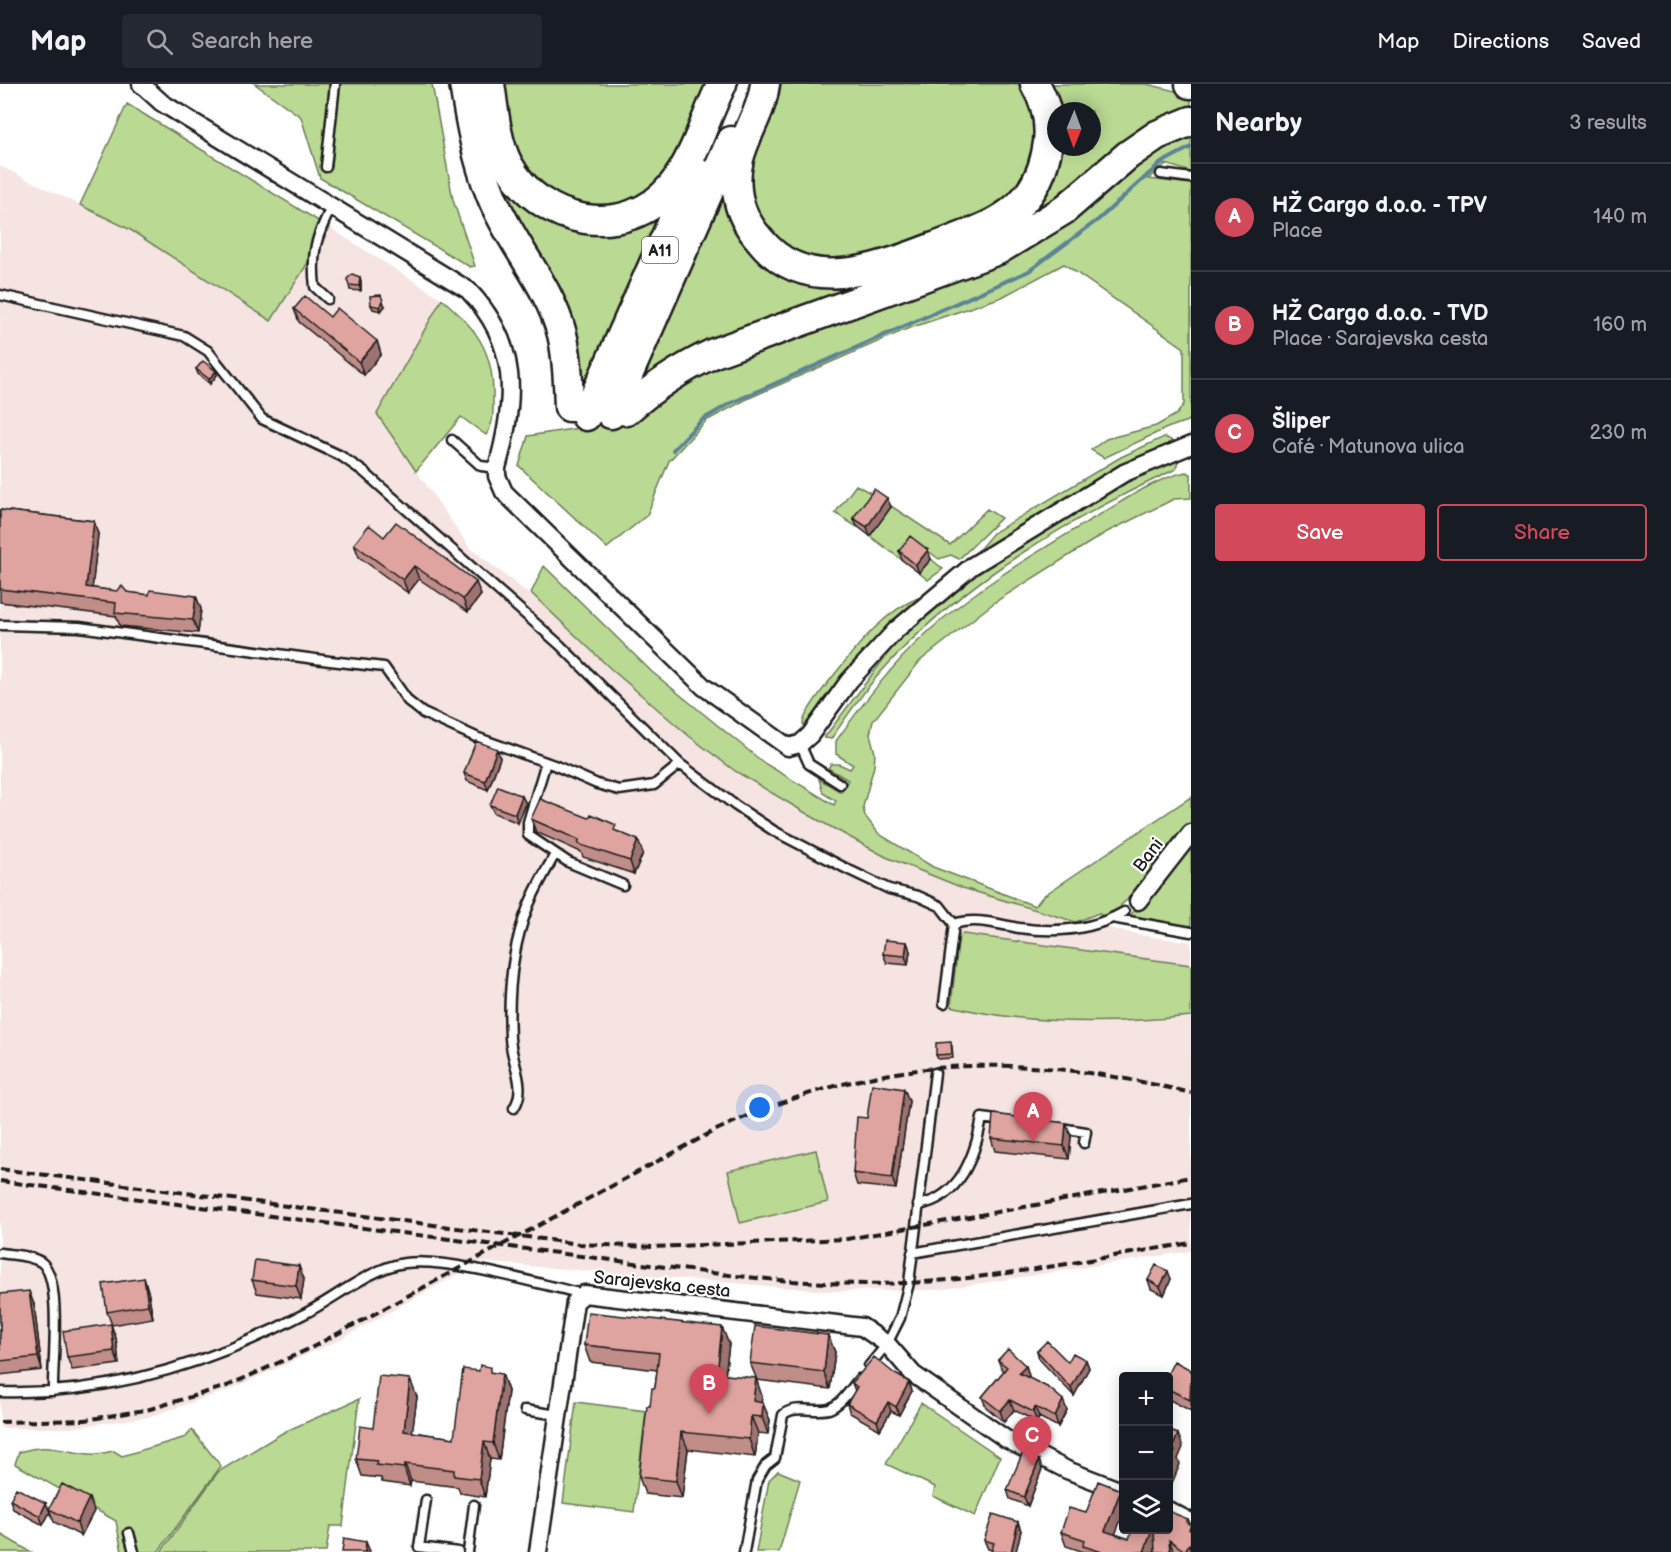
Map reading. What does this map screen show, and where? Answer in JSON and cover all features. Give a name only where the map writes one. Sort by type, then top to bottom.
[{"type":"highway","points":[[464,84],[478,155],[491,196],[550,306],[561,333],[567,364],[598,412],[656,385],[677,370],[714,353],[998,250],[1064,210],[1128,155],[1157,135],[1191,121]]},
{"type":"highway","points":[[490,84],[500,141],[507,162],[519,183],[535,198],[558,213],[581,219],[603,220],[628,216],[649,206],[671,186],[690,157],[722,84]]},
{"type":"highway","name":"A11","points":[[598,412],[734,84]]},
{"type":"highway","name":"A11","points":[[598,412],[756,84]]},
{"type":"highway","points":[[765,84],[737,162],[736,188],[743,214],[755,235],[777,256],[802,269],[832,274],[856,273],[931,248],[1000,220],[1020,206],[1034,189],[1042,171],[1050,133],[1043,98],[1035,84]]},
{"type":"street","points":[[141,84],[162,103],[468,290],[486,313],[502,342],[510,374],[509,420],[497,468],[499,484],[504,492],[704,687],[788,747],[800,744],[875,651],[943,588],[992,554],[1124,473],[1191,445]]},
{"type":"street","name":"Bani","points":[[1138,901],[1191,833]]},
{"type":"street","name":"Sarajevska cesta","points":[[538,1552],[575,1302],[584,1294],[862,1327],[887,1344],[913,1374],[1006,1438],[1067,1470],[1119,1490]]},
{"type":"street","points":[[1173,1513],[1191,1522]]},
{"type":"lane","points":[[326,167],[335,84]]},
{"type":"lane","points":[[1161,174],[1191,178]]},
{"type":"lane","points":[[328,299],[315,287],[312,265],[317,234],[332,206]]},
{"type":"lane","points":[[0,295],[184,336],[207,351],[262,418],[341,456],[364,472],[560,645],[680,764],[736,807],[774,831],[889,889],[918,896],[940,906],[954,924],[944,1004]]},
{"type":"lane","points":[[452,440],[481,466],[497,468]]},
{"type":"lane","points":[[0,625],[79,627],[384,667],[408,701],[423,713],[476,737],[546,762],[597,784],[619,790],[654,785],[680,764]]},
{"type":"lane","points":[[800,744],[809,764],[840,784]]},
{"type":"lane","points":[[546,762],[528,822],[528,835],[555,854],[623,885]]},
{"type":"lane","points":[[514,1108],[520,1099],[510,1038],[517,942],[528,906],[555,854]]},
{"type":"lane","points":[[954,924],[966,920],[1058,932],[1113,918],[1124,912]]},
{"type":"lane","points":[[1113,918],[1191,932]]},
{"type":"lane","points":[[744,1552],[758,1480],[766,1465],[775,1458],[783,1415],[787,1411],[819,1411],[835,1406],[887,1344],[900,1318],[912,1253],[935,1073]]},
{"type":"lane","points":[[918,1205],[934,1203],[946,1196],[956,1184],[978,1142],[982,1118],[1017,1123]]},
{"type":"lane","points":[[1051,1127],[1086,1132],[1084,1143]]},
{"type":"lane","points":[[912,1253],[1191,1204]]},
{"type":"lane","points":[[0,1253],[26,1256],[40,1262],[49,1275],[54,1295],[53,1391]]},
{"type":"lane","points":[[0,1392],[53,1391],[109,1384],[172,1370],[221,1354],[304,1315],[382,1270],[402,1263],[439,1264],[584,1294]]},
{"type":"lane","points":[[525,1410],[558,1415]]},
{"type":"lane","points":[[426,1500],[419,1547],[458,1552]]},
{"type":"lane","points":[[468,1552],[474,1505]]},
{"type":"lane","points":[[129,1533],[134,1552]]},
{"type":"shaded area","points":[[0,166],[129,229],[271,321],[330,228],[442,299],[377,414],[470,548],[795,801],[950,878],[1068,919],[1146,936],[1191,942],[1191,1251],[937,1290],[827,1291],[480,1262],[337,1341],[229,1390],[148,1417],[69,1428],[0,1428]]},
{"type":"green space","points":[[255,84],[432,84],[453,200],[475,266],[470,267],[320,178],[301,117]]},
{"type":"green space","points":[[483,84],[535,207],[664,208],[576,407],[497,194]]},
{"type":"green space","points":[[497,84],[716,84],[652,196],[582,212],[524,175]]},
{"type":"green space","points":[[774,84],[1026,84],[1042,143],[1006,208],[862,264],[801,261],[751,214],[746,155]]},
{"type":"green space","points":[[1042,84],[1147,84],[1191,95],[1191,112],[1051,211],[634,393],[728,184],[809,280],[1028,207]]},
{"type":"green space","points":[[127,104],[330,228],[271,321],[129,229],[80,205]]},
{"type":"green space","points":[[1191,130],[1191,172],[1166,164],[1148,179],[1191,184],[1191,417],[1187,421],[1104,458],[1091,450],[1106,439],[1156,426],[1177,414],[1184,404],[1184,348],[1064,264],[1002,297],[907,329],[747,399],[706,421],[669,461],[647,515],[607,548],[519,466],[528,436],[637,419],[676,383],[812,328],[1130,166]]},
{"type":"green space","points":[[442,299],[474,331],[487,354],[493,382],[493,418],[486,435],[461,417],[416,471],[377,414]]},
{"type":"green space","points":[[1164,437],[1171,440],[1173,445],[978,555],[976,553],[993,533],[1121,457]]},
{"type":"green space","points":[[1179,457],[1176,469],[1056,532],[980,582],[911,640],[880,673],[831,739],[824,738],[898,640],[979,571],[1122,484]]},
{"type":"green space","points":[[1186,472],[1191,474],[1191,498],[1174,499],[1105,533],[995,602],[920,661],[873,721],[870,734],[875,753],[874,766],[863,807],[865,816],[879,834],[933,867],[1035,906],[1043,896],[1191,797],[1191,824],[1145,885],[1121,905],[1121,910],[1103,918],[1099,913],[1076,922],[963,888],[886,857],[809,815],[735,771],[689,736],[611,669],[531,593],[544,566],[652,672],[764,763],[834,805],[836,801],[823,793],[819,779],[841,792],[848,780],[828,768],[831,764],[839,764],[850,769],[853,765],[836,754],[836,741],[880,683],[917,642],[968,599],[1029,557],[1138,492],[1161,480]]},
{"type":"green space","points":[[856,485],[878,497],[857,527],[835,513]]},
{"type":"green space","points":[[891,506],[950,545],[987,509],[1001,518],[959,559],[951,555],[939,559],[916,542],[902,560],[870,536]]},
{"type":"green space","points":[[931,559],[943,569],[928,580],[919,573]]},
{"type":"green space","points":[[918,598],[919,600],[856,660],[806,726],[803,724],[812,704],[861,643],[888,616]]},
{"type":"green space","points":[[1191,842],[1191,928],[1127,918],[1150,896]]},
{"type":"green space","points":[[959,935],[1191,965],[1191,1016],[1101,1021],[1040,1020],[951,1006]]},
{"type":"green space","points":[[816,1150],[828,1202],[740,1223],[728,1171]]},
{"type":"green space","points":[[359,1399],[343,1526],[330,1526],[326,1552],[161,1552],[218,1472],[284,1432]]},
{"type":"green space","points":[[576,1402],[646,1411],[634,1512],[563,1503]]},
{"type":"green space","points":[[921,1403],[1000,1457],[975,1516],[933,1496],[935,1487],[886,1464]]},
{"type":"green space","points":[[192,1430],[221,1466],[158,1552],[138,1552],[132,1530],[132,1552],[122,1552],[116,1521],[15,1464],[19,1452],[40,1448],[93,1454],[114,1451],[122,1456],[186,1437]]},
{"type":"green space","points":[[778,1471],[800,1480],[779,1552],[756,1552],[769,1480]]},
{"type":"green space","points":[[0,1534],[31,1552],[0,1552]]},
{"type":"building","points":[[352,274],[360,277],[359,286],[349,285],[347,279]]},
{"type":"building","points":[[381,295],[383,301],[380,307],[371,305],[370,296]]},
{"type":"building","points":[[305,296],[330,317],[337,308],[377,341],[359,362],[294,309]]},
{"type":"building","points":[[203,361],[216,371],[209,379],[196,369]]},
{"type":"building","points":[[874,489],[887,498],[867,527],[853,518]]},
{"type":"building","points":[[0,510],[94,521],[86,587],[117,591],[122,586],[127,592],[149,595],[150,590],[196,596],[193,620],[115,613],[116,603],[0,589]]},
{"type":"building","points":[[396,522],[476,582],[463,599],[414,566],[403,580],[354,544],[369,525],[384,537]]},
{"type":"building","points":[[910,536],[928,550],[916,565],[899,551]]},
{"type":"building","points":[[476,741],[497,749],[485,781],[464,773]]},
{"type":"building","points":[[498,786],[522,796],[515,814],[490,805]]},
{"type":"building","points":[[540,799],[589,818],[591,814],[616,825],[614,830],[638,840],[630,861],[578,844],[579,840],[531,819]]},
{"type":"building","points":[[885,940],[907,942],[905,956],[883,954]]},
{"type":"building","points":[[951,1042],[952,1054],[936,1055],[936,1043]]},
{"type":"building","points":[[872,1084],[904,1089],[892,1178],[853,1173],[857,1117],[867,1118]]},
{"type":"building","points":[[993,1114],[1066,1123],[1064,1146],[991,1138]]},
{"type":"building","points":[[255,1260],[299,1266],[296,1286],[252,1280]]},
{"type":"building","points":[[1156,1265],[1168,1271],[1160,1287],[1148,1280]]},
{"type":"building","points":[[144,1278],[148,1305],[107,1312],[103,1284]]},
{"type":"building","points":[[29,1291],[38,1357],[0,1361],[0,1294]]},
{"type":"building","points":[[588,1312],[722,1327],[717,1374],[756,1378],[753,1401],[763,1403],[762,1417],[751,1416],[749,1439],[681,1432],[676,1481],[639,1477],[647,1406],[650,1406],[652,1388],[655,1388],[659,1353],[584,1345]]},
{"type":"building","points":[[111,1324],[114,1351],[67,1357],[63,1331]]},
{"type":"building","points":[[755,1326],[828,1335],[824,1372],[750,1363]]},
{"type":"building","points":[[1047,1341],[1068,1362],[1073,1353],[1086,1360],[1071,1388],[1037,1351]]},
{"type":"building","points":[[1008,1349],[1026,1366],[1019,1373],[1049,1388],[1063,1400],[1055,1417],[1035,1407],[1033,1412],[1010,1400],[1000,1411],[982,1397],[1007,1367],[998,1360]]},
{"type":"building","points":[[874,1357],[909,1382],[896,1407],[888,1402],[877,1421],[847,1404],[857,1387],[852,1383]]},
{"type":"building","points":[[1174,1361],[1191,1370],[1190,1400],[1173,1392],[1173,1372],[1168,1372]]},
{"type":"building","points":[[480,1365],[490,1367],[490,1372],[502,1374],[493,1443],[484,1442],[479,1479],[454,1476],[454,1470],[405,1464],[404,1468],[376,1465],[377,1461],[356,1459],[360,1426],[373,1428],[379,1376],[410,1379],[404,1431],[454,1438],[463,1369],[479,1371]]},
{"type":"building","points":[[1173,1432],[1178,1434],[1173,1446]]},
{"type":"building","points":[[1023,1452],[1039,1460],[1024,1497],[1007,1490]]},
{"type":"building","points":[[1098,1481],[1119,1489],[1119,1495],[1105,1531],[1129,1539],[1131,1534],[1151,1534],[1144,1552],[1102,1552],[1083,1546],[1085,1540],[1061,1532],[1069,1508],[1086,1513]]},
{"type":"building","points":[[62,1484],[89,1498],[77,1523],[49,1509]]},
{"type":"building","points":[[16,1488],[46,1503],[40,1516],[10,1500]]},
{"type":"building","points":[[1173,1513],[1188,1519],[1186,1522],[1191,1525],[1189,1529],[1191,1546],[1189,1544],[1185,1551],[1169,1540],[1170,1552],[1155,1552],[1154,1534],[1173,1534]]},
{"type":"building","points":[[993,1514],[1018,1522],[1011,1552],[991,1552],[994,1543],[984,1540]]},
{"type":"building","points":[[344,1538],[366,1542],[365,1552],[342,1552]]},
{"type":"waterway","points":[[673,450],[702,420],[731,403],[1029,271],[1099,219],[1161,163],[1191,147]]},
{"type":"railway","points":[[0,1422],[85,1420],[150,1409],[227,1386],[311,1348],[712,1132],[773,1106],[832,1087],[890,1074],[948,1067],[1006,1066],[1066,1070],[1127,1079],[1191,1093]]},
{"type":"railway","points":[[0,1169],[579,1244],[653,1247],[847,1239],[1191,1177]]},
{"type":"railway","points":[[0,1181],[712,1273],[809,1282],[882,1284],[978,1277],[1191,1243]]},
{"type":"place","name":"HŽ Cargo d.o.o. - TPV","points":[[1033,1142]]},
{"type":"place","name":"HŽ Cargo d.o.o. - TVD","points":[[709,1414]]},
{"type":"place","name":"Šliper","points":[[1032,1466]]}]
